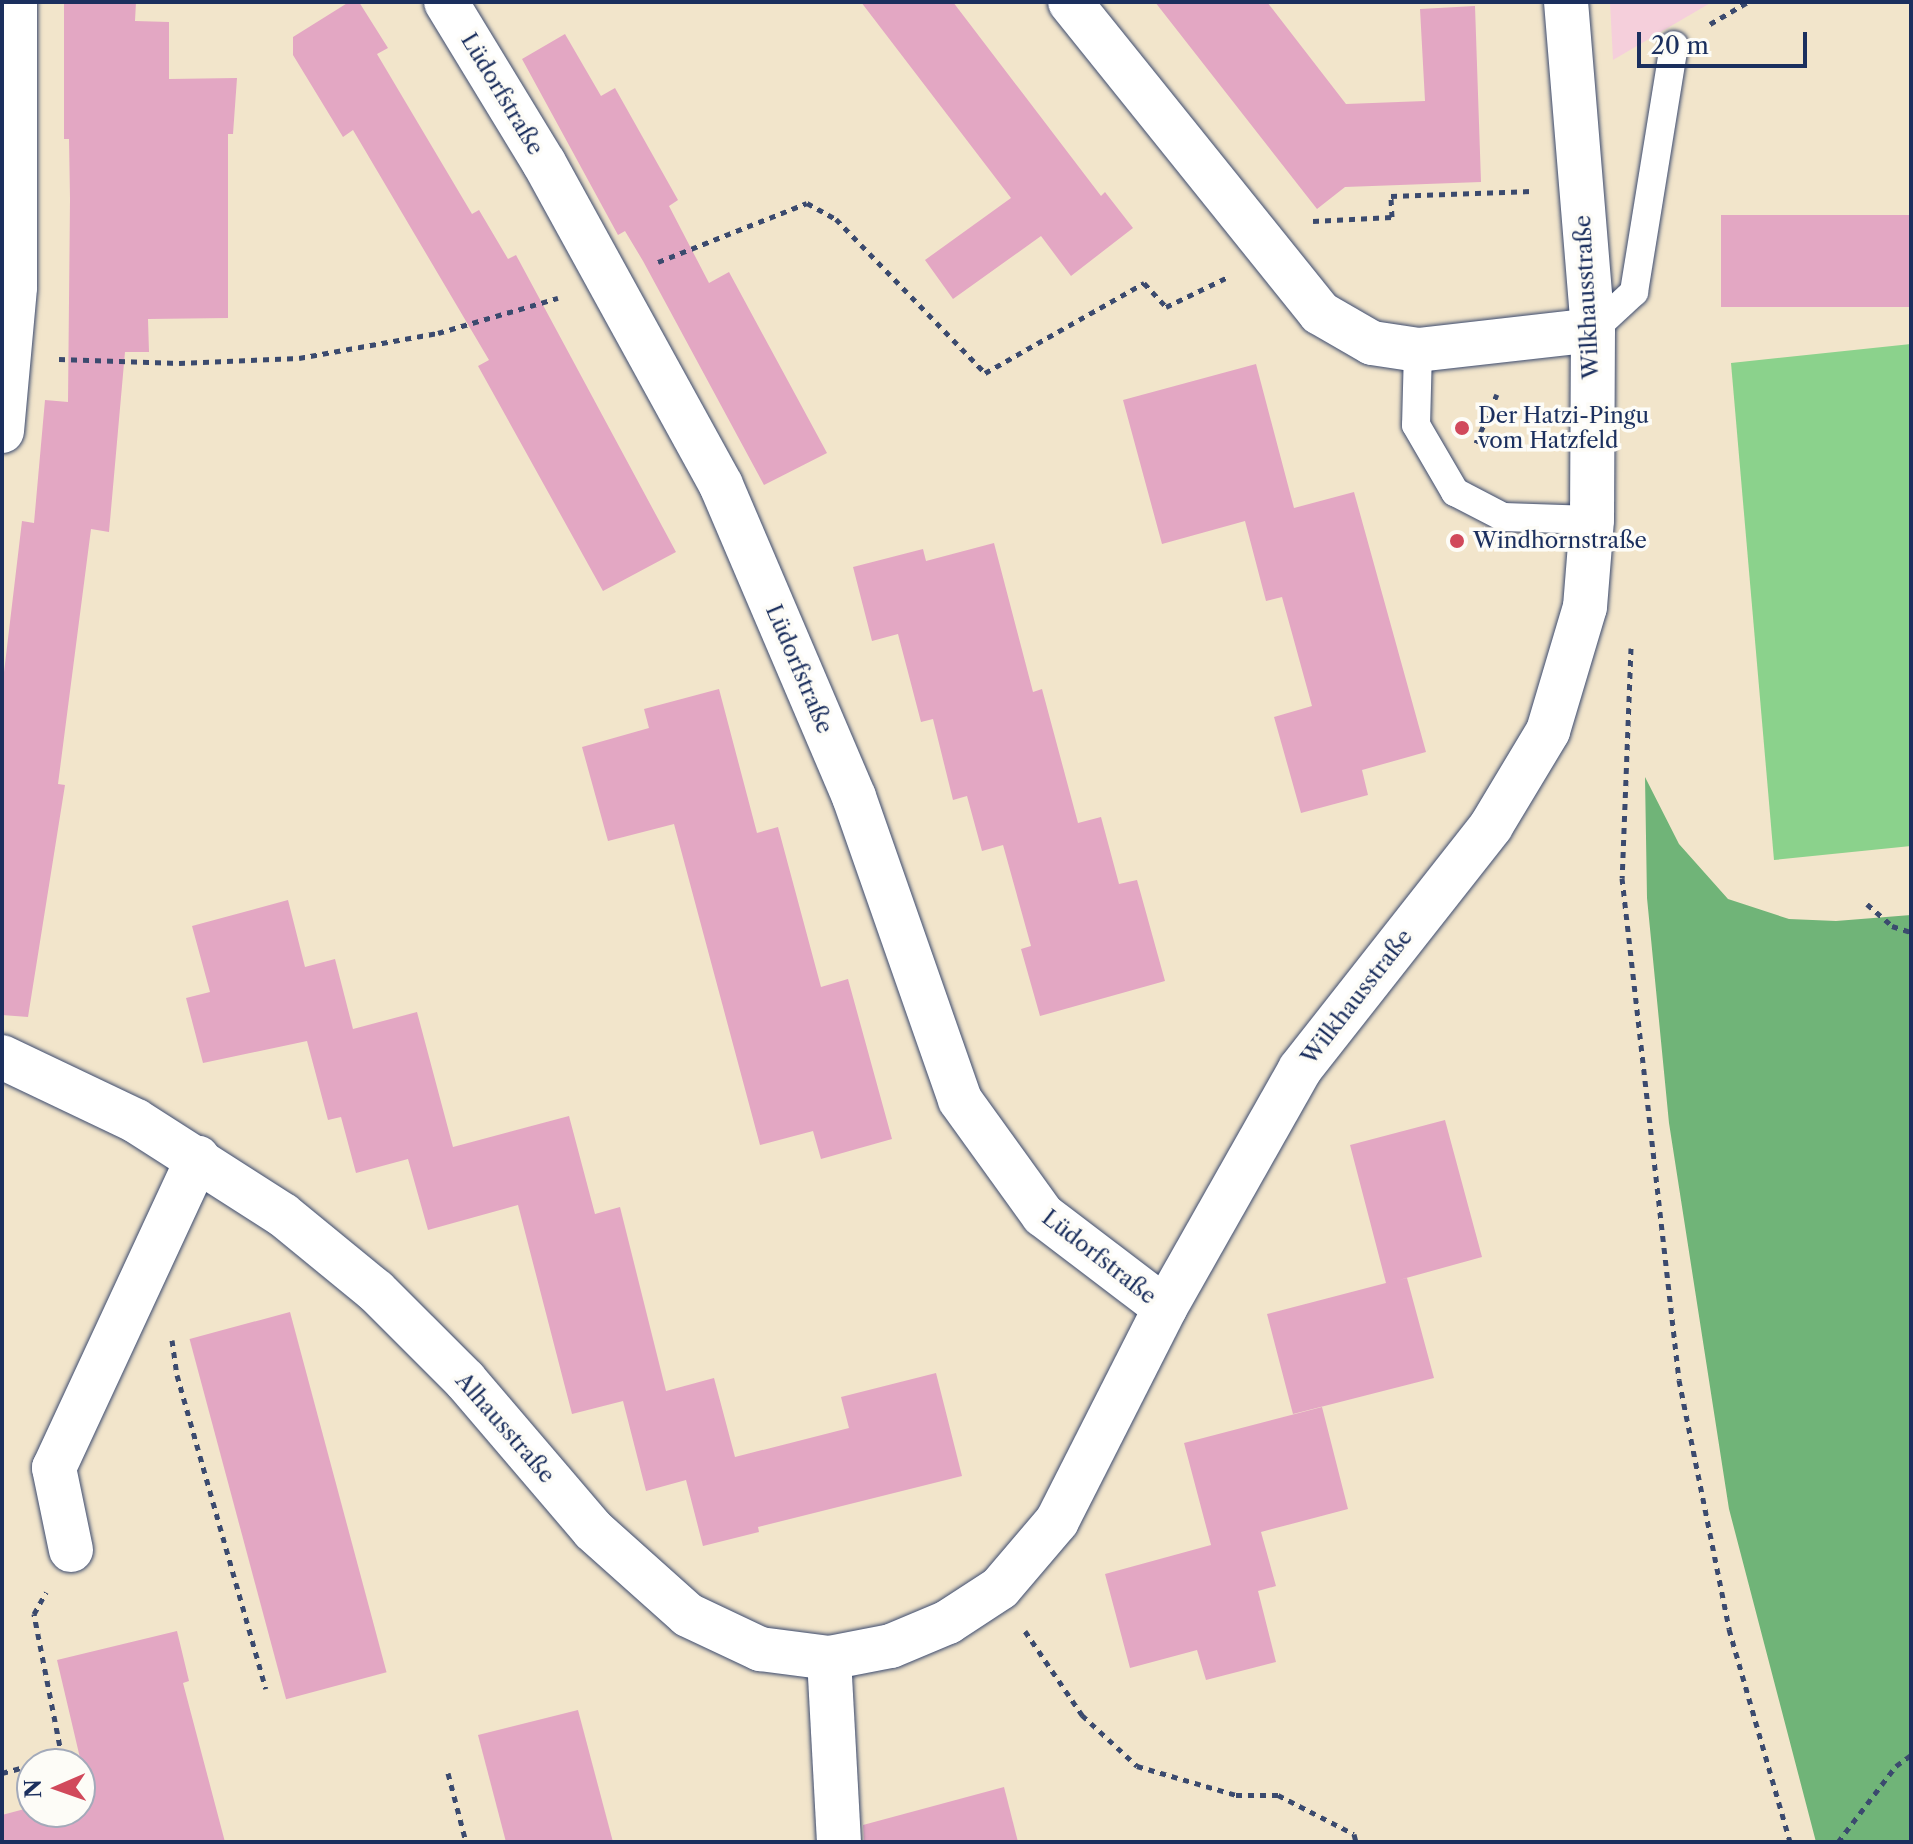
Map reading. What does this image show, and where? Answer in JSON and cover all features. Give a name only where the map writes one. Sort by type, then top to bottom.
[{"type":"street","points":[[2,431],[15,287],[15,2]]},
{"type":"street","name":"Lüdorfstraße","points":[[446,2],[544,163],[721,485],[854,797],[960,1100],[1043,1215],[1165,1308]]},
{"type":"street","points":[[1070,2],[1257,241],[1320,313],[1372,343],[1418,350],[1593,330]]},
{"type":"street","name":"Wilkhausstraße","points":[[829,1658],[891,1646],[948,1622],[1000,1588],[1057,1521],[1165,1308],[1300,1069],[1491,826],[1548,731],[1585,607],[1592,520],[1593,330],[1566,2]]},
{"type":"street","name":"Alhausstraße","points":[[2,1057],[136,1121],[283,1215],[376,1291],[465,1380],[593,1530],[688,1615],[760,1649],[829,1658]]},
{"type":"street","points":[[71,1550],[54,1468],[198,1158]]},
{"type":"street","points":[[829,1658],[839,1842]]},
{"type":"lane","points":[[1593,330],[1634,292],[1674,45]]},
{"type":"lane","points":[[1418,350],[1416,425],[1455,492],[1503,517],[1592,520]]},
{"type":"path","points":[[1097,312],[1144,283],[1166,307],[1257,241],[1392,217],[1391,196],[1581,188]]},
{"type":"path","points":[[1455,492],[1521,339]]},
{"type":"path","points":[[1631,648],[1622,878],[1679,1380],[1729,1629],[1790,1842]]},
{"type":"path","points":[[1867,904],[1892,926],[1911,932]]},
{"type":"path","points":[[171,1331],[177,1375],[266,1689]]},
{"type":"path","points":[[60,1748],[34,1614],[71,1550]]},
{"type":"path","points":[[1000,1588],[1048,1670],[1082,1715],[1137,1766],[1236,1795],[1278,1795],[1354,1834],[1356,1842]]},
{"type":"path","points":[[1838,1842],[1896,1766],[1911,1755]]},
{"type":"path","points":[[448,1773],[466,1842]]},
{"type":"shaded area","points":[[1610,2],[1712,2],[1613,60]]},
{"type":"green space","points":[[1911,344],[1911,846],[1774,860],[1731,363]]},
{"type":"green space","points":[[1645,777],[1679,844],[1728,899],[1789,919],[1836,921],[1911,915],[1911,1842],[1816,1842],[1729,1509],[1669,1123],[1647,898]]},
{"type":"building","points":[[64,2],[136,2],[135,21],[169,22],[169,79],[237,78],[233,134],[228,134],[228,318],[148,319],[149,352],[125,352],[109,532],[91,529],[58,784],[65,785],[28,1017],[2,1015],[2,689],[22,521],[34,523],[45,400],[68,402],[70,199],[69,139],[64,139]]},
{"type":"building","points":[[349,2],[359,2],[388,48],[377,54],[472,214],[479,210],[508,259],[516,255],[676,552],[603,591],[478,366],[489,360],[353,130],[343,137],[293,55],[293,37]]},
{"type":"building","points":[[861,2],[953,2],[1101,196],[1105,192],[1133,228],[1071,276],[1041,236],[953,299],[925,260],[1011,198]]},
{"type":"building","points":[[1155,2],[1267,2],[1346,104],[1425,101],[1420,9],[1475,6],[1481,182],[1345,187],[1317,209]]},
{"type":"building","points":[[565,34],[601,96],[615,88],[678,200],[669,206],[709,283],[729,272],[827,453],[764,485],[643,261],[625,231],[618,235],[522,59]]},
{"type":"building","points":[[1721,215],[1911,215],[1911,307],[1721,307]]},
{"type":"building","points":[[1256,364],[1294,508],[1354,492],[1426,752],[1362,770],[1368,795],[1301,813],[1274,717],[1312,706],[1282,597],[1266,601],[1245,521],[1162,544],[1123,400]]},
{"type":"building","points":[[994,543],[1033,692],[1042,689],[1078,823],[1101,817],[1119,884],[1137,880],[1165,981],[1040,1016],[1021,949],[1031,946],[1003,845],[982,851],[967,796],[953,800],[933,719],[921,722],[898,634],[872,641],[853,567],[923,549],[926,561]]},
{"type":"building","points":[[719,689],[757,833],[778,827],[821,987],[848,979],[892,1139],[821,1159],[813,1131],[760,1145],[674,824],[608,841],[582,747],[649,728],[644,709]]},
{"type":"building","points":[[288,900],[305,967],[335,959],[353,1029],[417,1012],[453,1147],[569,1116],[595,1214],[620,1207],[666,1391],[714,1378],[735,1457],[849,1428],[841,1397],[936,1373],[962,1476],[758,1527],[759,1532],[703,1546],[686,1480],[646,1491],[623,1401],[572,1414],[518,1205],[428,1230],[408,1159],[356,1173],[341,1117],[328,1120],[307,1041],[203,1063],[186,998],[210,992],[192,926]]},
{"type":"building","points":[[1445,1120],[1482,1257],[1399,1280],[1407,1278],[1434,1378],[1293,1414],[1267,1314],[1386,1283],[1350,1145]]},
{"type":"building","points":[[290,1312],[387,1672],[286,1699],[190,1339]]},
{"type":"building","points":[[1322,1407],[1348,1509],[1261,1532],[1276,1586],[1258,1591],[1276,1662],[1206,1680],[1197,1650],[1130,1668],[1105,1574],[1211,1545],[1184,1443]]},
{"type":"building","points":[[177,1631],[189,1681],[183,1683],[225,1842],[2,1842],[2,1815],[16,1811],[16,1828],[96,1828],[96,1748],[78,1748],[57,1660]]},
{"type":"building","points":[[578,1710],[613,1842],[506,1842],[478,1735]]},
{"type":"building","points":[[1004,1787],[1018,1842],[864,1842],[863,1825]]},
{"type":"place","name":"Der Hatzi-Pingu vom Hatzfeld","points":[[1462,428]]},
{"type":"place","name":"Windhornstraße","points":[[1457,541]]}]
